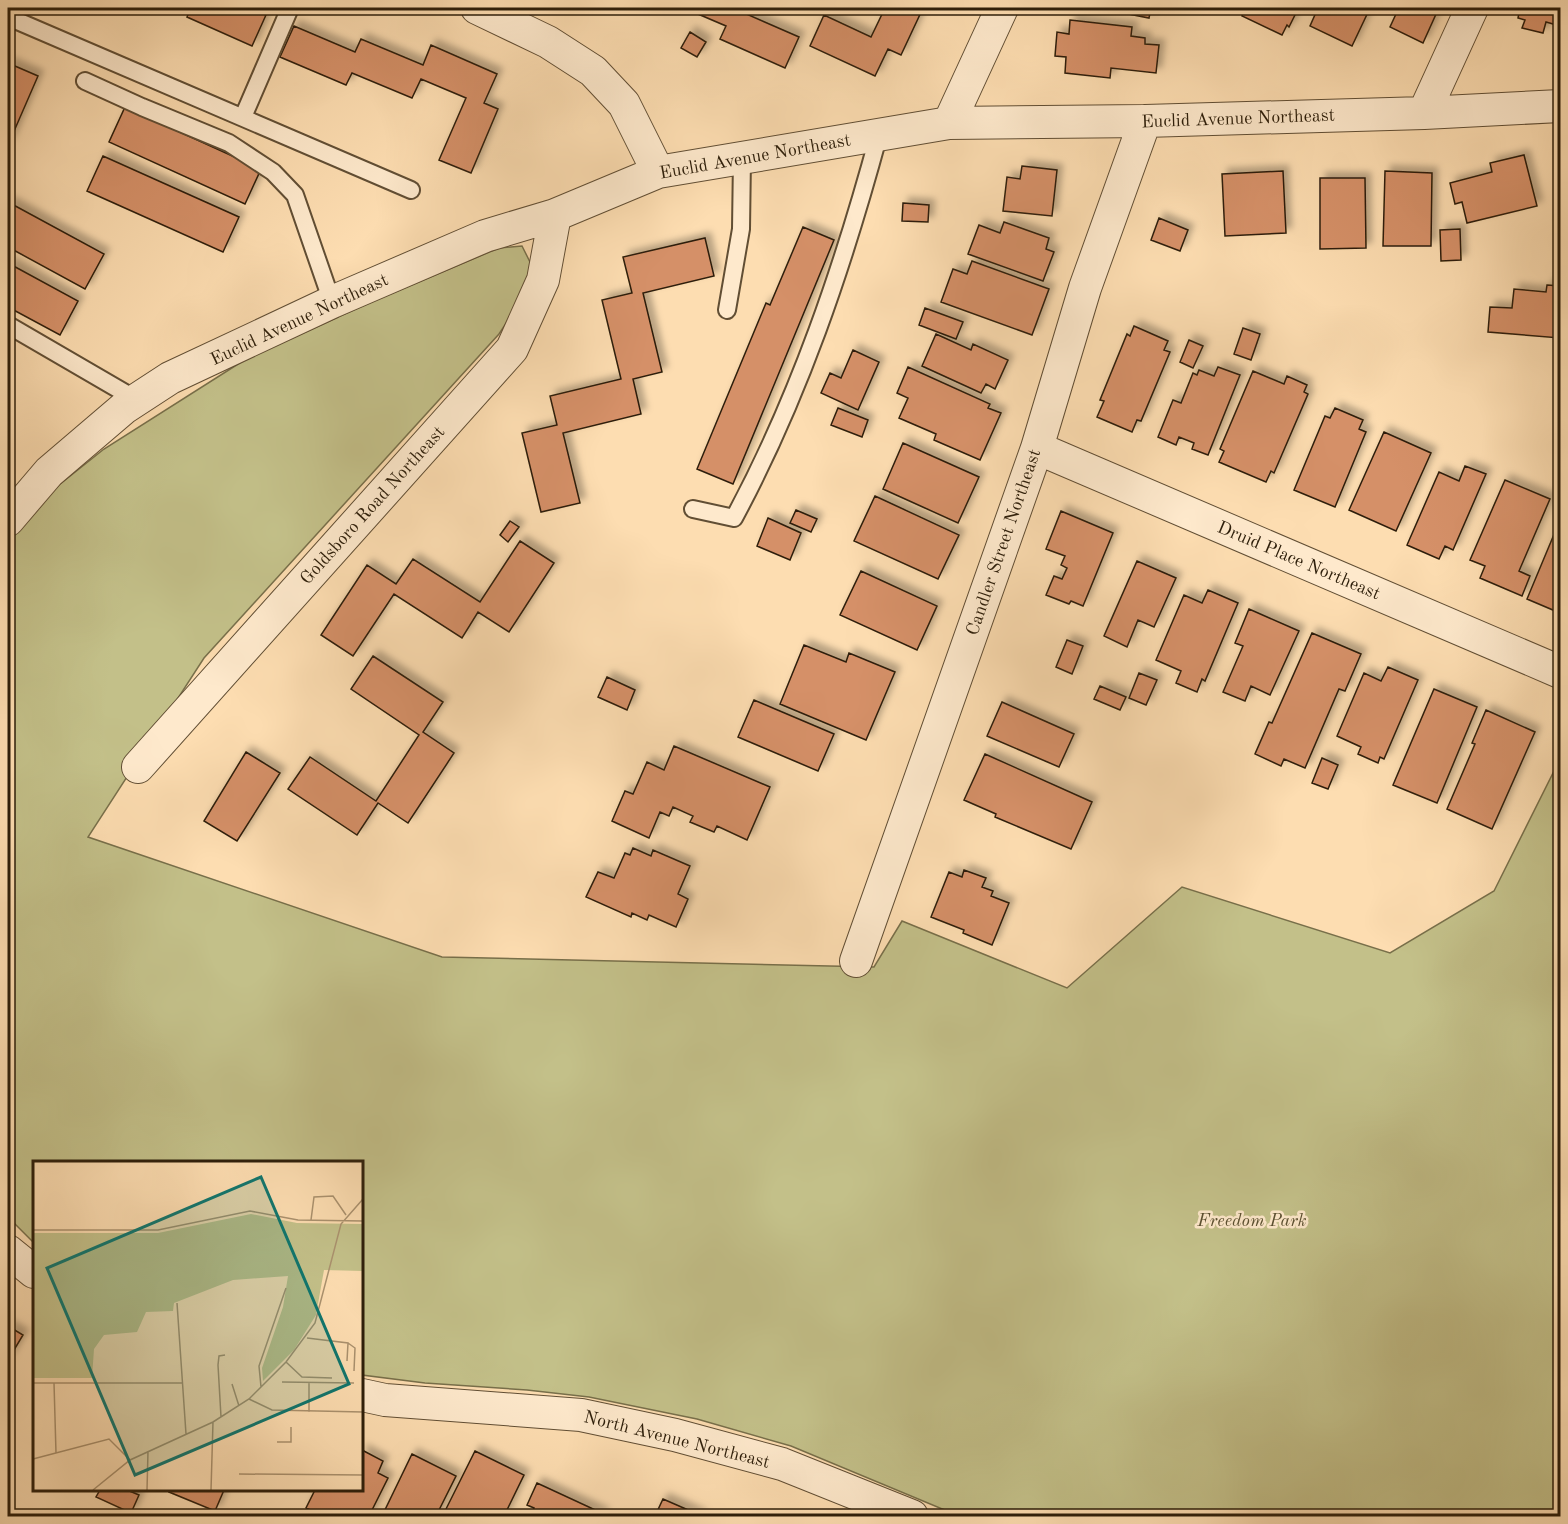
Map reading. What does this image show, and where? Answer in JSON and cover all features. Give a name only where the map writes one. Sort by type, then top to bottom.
[{"type":"street","points":[[477,8],[548,42],[593,71],[624,104],[658,172]]},
{"type":"street","points":[[949,123],[1002,8]]},
{"type":"street","points":[[1424,113],[1472,8]]},
{"type":"street","name":"Euclid Avenue Northeast","points":[[8,520],[49,472],[124,408],[170,378],[332,302],[485,236],[555,215],[658,172],[949,123],[1145,121],[1424,113],[1560,106]]},
{"type":"street","name":"Candler Street Northeast","points":[[856,961],[1037,448],[1085,288],[1145,121]]},
{"type":"street","name":"Goldsboro Road Northeast","points":[[138,767],[512,349],[543,280],[555,215]]},
{"type":"street","name":"Druid Place Northeast","points":[[1037,448],[1560,672]]},
{"type":"street","points":[[8,1251],[33,1271]]},
{"type":"street","name":"North Avenue Northeast","points":[[363,1395],[385,1400],[581,1415],[675,1435],[782,1464],[912,1516]]},
{"type":"lane","points":[[243,117],[290,8]]},
{"type":"lane","points":[[8,17],[411,190]]},
{"type":"lane","points":[[86,81],[229,143],[273,172],[295,195],[332,302]]},
{"type":"lane","points":[[693,509],[734,518],[763,464],[823,319],[862,197],[879,134]]},
{"type":"lane","points":[[728,310],[741,229],[742,158]]},
{"type":"lane","points":[[8,325],[137,400]]},
{"type":"green space","name":"Freedom Park","points":[[522,246],[531,264],[522,299],[499,334],[204,658],[88,837],[442,957],[874,967],[902,921],[1067,988],[1182,887],[1390,953],[1494,891],[1560,759],[1560,1516],[959,1516],[791,1446],[697,1419],[589,1397],[425,1383],[363,1375],[363,1161],[33,1161],[33,1242],[8,1217],[8,535],[20,516],[104,449],[246,359],[371,302],[499,248]]},
{"type":"building","points":[[191,8],[250,8],[266,15],[252,46],[187,17]]},
{"type":"building","points":[[701,8],[738,8],[737,10],[799,37],[785,68],[720,39],[726,26],[698,14]]},
{"type":"building","points":[[885,8],[923,8],[901,55],[888,49],[875,76],[810,46],[824,15],[871,37]]},
{"type":"building","points":[[1098,8],[1151,8],[1149,18]]},
{"type":"building","points":[[1246,8],[1302,8],[1300,12],[1297,11],[1282,35],[1242,16]]},
{"type":"building","points":[[1318,8],[1370,8],[1352,46],[1310,26]]},
{"type":"building","points":[[1381,8],[1442,8],[1440,13],[1437,12],[1423,43],[1390,27],[1396,14]]},
{"type":"building","points":[[1520,8],[1560,8],[1560,26],[1546,22],[1543,33],[1522,28],[1525,20],[1518,18]]},
{"type":"building","points":[[1070,20],[1132,27],[1131,36],[1145,38],[1145,44],[1159,45],[1156,73],[1111,68],[1110,78],[1065,73],[1066,57],[1055,56],[1057,32],[1069,34]]},
{"type":"building","points":[[294,26],[355,52],[361,39],[423,65],[431,45],[497,74],[484,103],[498,109],[471,173],[439,160],[466,98],[421,79],[412,98],[352,73],[346,85],[280,57]]},
{"type":"building","points":[[690,32],[706,42],[697,57],[681,48]]},
{"type":"building","points":[[8,63],[38,76],[8,145]]},
{"type":"building","points":[[125,107],[261,169],[245,204],[109,142]]},
{"type":"building","points":[[1524,155],[1537,206],[1467,223],[1462,202],[1455,204],[1450,183],[1492,172],[1490,163]]},
{"type":"building","points":[[103,156],[239,217],[223,252],[87,191]]},
{"type":"building","points":[[1022,166],[1057,170],[1052,216],[1003,211],[1007,177],[1020,179]]},
{"type":"building","points":[[1283,171],[1286,233],[1225,236],[1222,174]]},
{"type":"building","points":[[1385,171],[1432,173],[1431,246],[1383,246]]},
{"type":"building","points":[[1320,178],[1365,178],[1366,248],[1320,249]]},
{"type":"building","points":[[8,202],[104,254],[85,289],[8,247]]},
{"type":"building","points":[[903,203],[929,205],[928,222],[902,221]]},
{"type":"building","points":[[1159,218],[1188,230],[1180,251],[1151,240]]},
{"type":"building","points":[[1004,222],[1049,238],[1046,249],[1054,252],[1043,281],[968,254],[979,225],[1000,233]]},
{"type":"building","points":[[803,227],[834,240],[733,484],[697,469],[766,303],[770,305]]},
{"type":"building","points":[[1460,229],[1461,260],[1441,261],[1440,230]]},
{"type":"building","points":[[705,238],[714,276],[643,293],[662,372],[633,379],[641,414],[563,433],[580,503],[541,512],[522,433],[557,425],[550,396],[621,379],[602,300],[632,293],[623,257]]},
{"type":"building","points":[[972,261],[1049,289],[1032,335],[941,302],[953,269],[967,274]]},
{"type":"building","points":[[8,263],[78,301],[60,335],[8,307]]},
{"type":"building","points":[[1547,285],[1560,286],[1560,338],[1488,332],[1490,307],[1512,308],[1514,289],[1546,292]]},
{"type":"building","points":[[925,308],[963,322],[956,339],[919,325]]},
{"type":"building","points":[[1134,326],[1168,341],[1164,350],[1170,352],[1141,421],[1137,420],[1132,432],[1097,417],[1104,401],[1100,400],[1127,334],[1130,336]]},
{"type":"building","points":[[1243,328],[1260,334],[1251,360],[1234,354]]},
{"type":"building","points":[[936,334],[971,350],[973,344],[1008,360],[995,389],[986,384],[981,393],[922,366]]},
{"type":"building","points":[[1189,340],[1203,346],[1193,368],[1180,362]]},
{"type":"building","points":[[853,350],[879,362],[858,410],[821,393],[830,373],[841,378]]},
{"type":"building","points":[[908,367],[990,404],[988,408],[1001,413],[980,460],[934,440],[936,434],[899,418],[908,398],[897,393]]},
{"type":"building","points":[[1218,367],[1240,375],[1208,455],[1192,449],[1194,443],[1179,437],[1176,445],[1158,437],[1173,400],[1181,403],[1193,373],[1197,375],[1199,370],[1214,376]]},
{"type":"building","points":[[1253,371],[1284,384],[1287,376],[1307,385],[1304,392],[1308,394],[1274,473],[1271,471],[1266,482],[1219,462],[1224,451],[1220,449]]},
{"type":"building","points":[[838,408],[868,420],[862,437],[831,425]]},
{"type":"building","points":[[1335,408],[1363,420],[1359,429],[1366,432],[1335,507],[1294,490],[1325,416],[1330,418]]},
{"type":"building","points":[[1384,432],[1431,453],[1396,531],[1349,510]]},
{"type":"building","points":[[903,443],[979,477],[958,523],[883,489]]},
{"type":"building","points":[[1465,466],[1486,474],[1453,550],[1445,546],[1439,559],[1407,545],[1439,472],[1459,481]]},
{"type":"building","points":[[1505,480],[1550,499],[1519,571],[1530,576],[1522,596],[1480,578],[1485,566],[1470,560]]},
{"type":"building","points":[[875,496],[959,535],[938,579],[854,541]]},
{"type":"building","points":[[796,510],[817,519],[811,532],[790,523]]},
{"type":"building","points":[[1061,511],[1113,533],[1083,606],[1071,601],[1069,604],[1046,595],[1054,576],[1062,579],[1067,568],[1061,565],[1065,556],[1046,549]]},
{"type":"building","points":[[768,518],[801,533],[790,560],[757,546]]},
{"type":"building","points":[[1560,520],[1560,613],[1527,599]]},
{"type":"building","points":[[510,521],[519,527],[508,542],[500,535]]},
{"type":"building","points":[[520,541],[554,563],[509,632],[478,612],[462,638],[394,594],[353,656],[321,635],[367,565],[396,584],[413,559],[480,602]]},
{"type":"building","points":[[1137,561],[1176,578],[1154,627],[1138,620],[1127,647],[1104,636]]},
{"type":"building","points":[[861,571],[937,606],[917,650],[840,615]]},
{"type":"building","points":[[1208,590],[1238,603],[1205,681],[1202,679],[1197,692],[1176,683],[1181,671],[1156,660],[1184,595],[1202,603]]},
{"type":"building","points":[[1249,609],[1299,631],[1270,695],[1251,686],[1245,701],[1223,692],[1243,646],[1235,643]]},
{"type":"building","points":[[1312,633],[1361,654],[1345,691],[1339,689],[1305,768],[1284,759],[1281,766],[1255,754],[1269,722],[1272,723]]},
{"type":"building","points":[[1067,640],[1083,646],[1072,674],[1056,667]]},
{"type":"building","points":[[804,645],[846,662],[849,653],[895,672],[866,740],[780,704]]},
{"type":"building","points":[[373,656],[443,702],[423,732],[454,753],[408,823],[378,803],[357,835],[288,789],[310,757],[376,801],[419,735],[351,689]]},
{"type":"building","points":[[1388,667],[1418,680],[1384,759],[1380,757],[1378,763],[1358,754],[1361,747],[1337,736],[1364,673],[1381,681]]},
{"type":"building","points":[[1139,673],[1157,680],[1146,705],[1129,698]]},
{"type":"building","points":[[607,677],[635,690],[627,710],[598,697]]},
{"type":"building","points":[[1100,686],[1126,697],[1120,710],[1094,699]]},
{"type":"building","points":[[1434,689],[1477,707],[1437,803],[1393,785]]},
{"type":"building","points":[[754,700],[834,734],[818,771],[738,737]]},
{"type":"building","points":[[1002,702],[1074,734],[1059,767],[987,736]]},
{"type":"building","points":[[1486,710],[1535,732],[1492,829],[1447,809],[1475,744],[1472,743]]},
{"type":"building","points":[[674,746],[770,787],[747,840],[717,826],[714,832],[690,822],[693,816],[673,807],[669,816],[660,812],[649,838],[612,821],[625,791],[633,794],[647,762],[664,770]]},
{"type":"building","points":[[246,752],[280,773],[237,841],[204,821]]},
{"type":"building","points":[[985,754],[1092,802],[1071,849],[995,817],[996,814],[964,800]]},
{"type":"building","points":[[1322,758],[1338,765],[1328,789],[1312,783]]},
{"type":"building","points":[[633,848],[651,856],[653,850],[690,866],[678,894],[688,899],[676,927],[649,915],[647,920],[632,913],[631,917],[586,897],[598,872],[614,878],[625,853],[630,855]]},
{"type":"building","points":[[964,870],[986,878],[982,887],[993,891],[991,896],[1009,903],[992,945],[963,933],[964,930],[931,917],[949,872],[962,877]]},
{"type":"building","points":[[8,1326],[23,1335],[8,1360]]},
{"type":"building","points":[[363,1451],[383,1461],[378,1473],[388,1478],[369,1516],[347,1516],[333,1510],[330,1516],[324,1516],[306,1508],[314,1491],[363,1491]]},
{"type":"building","points":[[475,1451],[524,1475],[504,1516],[451,1516],[444,1513]]},
{"type":"building","points":[[412,1454],[456,1476],[436,1516],[382,1516]]},
{"type":"building","points":[[537,1483],[604,1514],[602,1516],[531,1516],[534,1508],[527,1505]]},
{"type":"building","points":[[99,1491],[129,1491],[139,1495],[131,1513],[96,1497]]},
{"type":"building","points":[[170,1491],[224,1491],[215,1511]]},
{"type":"building","points":[[663,1499],[702,1516],[655,1516]]}]
